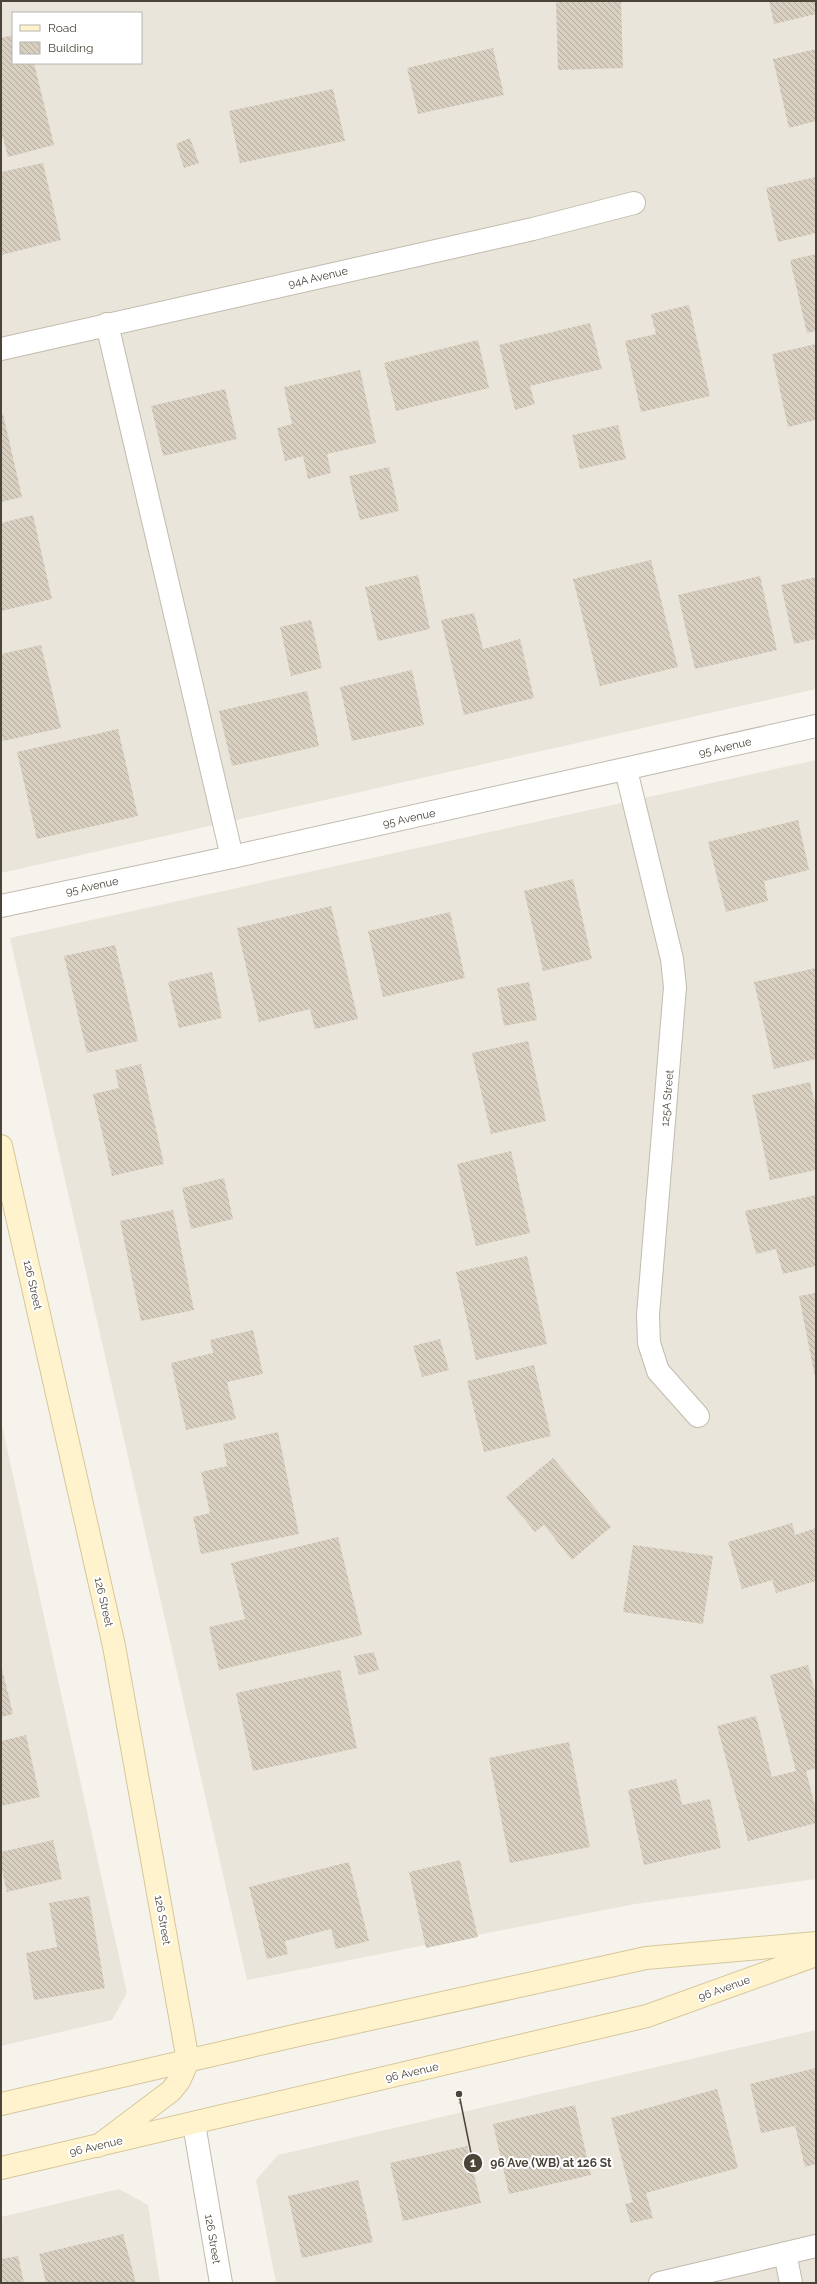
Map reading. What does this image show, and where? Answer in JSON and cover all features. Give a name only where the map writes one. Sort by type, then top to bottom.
[{"type":"main road","name":"126 Street","points":[[1,1146],[114,1646],[188,2061]]},
{"type":"main road","points":[[1,2104],[646,1958],[816,1943]]},
{"type":"main road","name":"96 Avenue","points":[[1,2168],[194,2124],[647,2016],[816,1954]]},
{"type":"main road","points":[[98,2146],[171,2091],[180,2080],[188,2061]]},
{"type":"street","name":"94A Avenue","points":[[1,349],[533,229],[634,203]]},
{"type":"street","points":[[107,324],[232,857]]},
{"type":"street","name":"95 Avenue","points":[[1,906],[232,857],[626,770],[816,726]]},
{"type":"street","name":"125A Street","points":[[626,770],[672,959],[675,987],[648,1315],[649,1343],[658,1371],[698,1416]]},
{"type":"street","name":"126 Street","points":[[194,2124],[221,2283]]},
{"type":"street","points":[[660,2283],[816,2246]]},
{"type":"street","points":[[785,2254],[791,2283]]},
{"type":"path","points":[[458,2094],[460,2104]]},
{"type":"shaded area","points":[[1,1],[816,1],[816,689],[1,873]]},
{"type":"shaded area","points":[[816,760],[816,1879],[635,1904],[247,1980],[10,938]]},
{"type":"shaded area","points":[[1,1421],[127,1993],[112,2020],[1,2046]]},
{"type":"shaded area","points":[[816,2030],[816,2283],[276,2283],[256,2180],[278,2155]]},
{"type":"shaded area","points":[[119,2189],[148,2205],[160,2283],[1,2283],[1,2217]]},
{"type":"building","points":[[556,1],[621,1],[623,68],[558,70]]},
{"type":"building","points":[[769,1],[816,1],[816,14],[774,24]]},
{"type":"building","points":[[12,35],[12,64],[34,64],[54,145],[8,157],[3,138],[1,138],[1,38]]},
{"type":"building","points":[[493,48],[504,95],[418,114],[407,68]]},
{"type":"building","points":[[816,49],[816,121],[789,128],[773,59]]},
{"type":"building","points":[[333,89],[345,141],[240,163],[229,111]]},
{"type":"building","points":[[190,138],[199,163],[184,168],[176,144]]},
{"type":"building","points":[[43,163],[61,240],[1,255],[1,172]]},
{"type":"building","points":[[816,177],[816,233],[778,242],[766,188]]},
{"type":"building","points":[[816,254],[816,331],[807,333],[790,260]]},
{"type":"building","points":[[689,305],[710,396],[641,412],[625,341],[656,334],[651,314]]},
{"type":"building","points":[[590,323],[602,369],[530,386],[535,404],[515,410],[499,345]]},
{"type":"building","points":[[478,340],[489,388],[396,411],[384,363]]},
{"type":"building","points":[[816,344],[816,420],[788,427],[772,354]]},
{"type":"building","points":[[360,370],[376,443],[327,454],[331,473],[308,479],[303,456],[285,461],[277,428],[292,424],[284,387]]},
{"type":"building","points":[[225,389],[237,439],[163,456],[151,406]]},
{"type":"building","points":[[3,414],[22,497],[1,502],[1,415]]},
{"type":"building","points":[[618,425],[626,459],[580,469],[572,435]]},
{"type":"building","points":[[389,467],[399,511],[360,520],[349,476]]},
{"type":"building","points":[[33,515],[52,599],[1,611],[1,523]]},
{"type":"building","points":[[651,560],[678,667],[600,686],[573,579]]},
{"type":"building","points":[[418,575],[430,629],[378,641],[365,587]]},
{"type":"building","points":[[760,576],[777,650],[695,669],[678,595]]},
{"type":"building","points":[[816,577],[816,639],[794,644],[781,585]]},
{"type":"building","points":[[474,613],[483,649],[520,639],[534,698],[464,715],[441,620]]},
{"type":"building","points":[[311,620],[322,668],[291,676],[280,627]]},
{"type":"building","points":[[41,645],[61,728],[3,741],[1,732],[1,654]]},
{"type":"building","points":[[412,670],[424,725],[352,741],[340,687]]},
{"type":"building","points":[[307,691],[319,746],[232,766],[219,711]]},
{"type":"building","points":[[118,729],[138,816],[37,839],[17,752]]},
{"type":"building","points":[[798,820],[809,870],[764,881],[768,901],[726,912],[708,842]]},
{"type":"building","points":[[573,879],[592,959],[543,971],[524,891]]},
{"type":"building","points":[[331,906],[358,1019],[315,1029],[310,1009],[259,1022],[237,928]]},
{"type":"building","points":[[450,912],[465,978],[383,997],[368,931]]},
{"type":"building","points":[[115,945],[138,1041],[87,1053],[64,956]]},
{"type":"building","points":[[816,968],[816,1059],[774,1069],[754,982]]},
{"type":"building","points":[[212,972],[222,1018],[179,1028],[168,982]]},
{"type":"building","points":[[529,982],[537,1020],[504,1026],[497,988]]},
{"type":"building","points":[[528,1041],[546,1121],[491,1134],[472,1053]]},
{"type":"building","points":[[141,1064],[164,1164],[112,1176],[93,1094],[119,1088],[115,1070]]},
{"type":"building","points":[[810,1082],[816,1108],[816,1170],[770,1180],[752,1095]]},
{"type":"building","points":[[511,1151],[530,1233],[476,1246],[457,1164]]},
{"type":"building","points":[[224,1178],[233,1219],[191,1229],[182,1188]]},
{"type":"building","points":[[816,1195],[816,1266],[783,1274],[776,1249],[756,1254],[745,1211]]},
{"type":"building","points":[[173,1210],[194,1310],[141,1321],[120,1221]]},
{"type":"building","points":[[527,1256],[547,1344],[476,1360],[456,1272]]},
{"type":"building","points":[[816,1293],[816,1377],[815,1377],[799,1296]]},
{"type":"building","points":[[253,1330],[263,1374],[227,1382],[236,1419],[186,1430],[171,1363],[213,1353],[210,1340]]},
{"type":"building","points":[[440,1339],[449,1370],[422,1377],[413,1346]]},
{"type":"building","points":[[534,1365],[551,1436],[484,1452],[467,1381]]},
{"type":"building","points":[[278,1432],[299,1534],[201,1554],[193,1517],[210,1513],[201,1472],[227,1466],[223,1444]]},
{"type":"building","points":[[553,1458],[611,1527],[572,1560],[544,1525],[535,1532],[506,1497]]},
{"type":"building","points":[[792,1523],[795,1535],[816,1528],[816,1581],[776,1593],[772,1580],[742,1589],[728,1542]]},
{"type":"building","points":[[338,1537],[362,1635],[219,1670],[209,1627],[245,1619],[231,1563]]},
{"type":"building","points":[[633,1545],[713,1556],[703,1624],[623,1612]]},
{"type":"building","points":[[374,1652],[379,1670],[359,1675],[354,1656]]},
{"type":"building","points":[[1,1665],[13,1714],[1,1717]]},
{"type":"building","points":[[808,1665],[816,1695],[816,1768],[806,1771],[816,1809],[816,1823],[748,1841],[717,1726],[756,1716],[772,1777],[796,1771],[770,1675]]},
{"type":"building","points":[[340,1670],[357,1748],[253,1771],[236,1693]]},
{"type":"building","points":[[26,1735],[40,1797],[1,1806],[1,1741]]},
{"type":"building","points":[[569,1742],[590,1847],[510,1863],[489,1758]]},
{"type":"building","points":[[676,1779],[682,1805],[710,1799],[721,1848],[644,1865],[628,1790]]},
{"type":"building","points":[[53,1840],[62,1879],[7,1892],[1,1866],[1,1852]]},
{"type":"building","points":[[460,1860],[478,1937],[426,1948],[409,1872]]},
{"type":"building","points":[[349,1862],[369,1941],[336,1949],[331,1929],[285,1941],[288,1954],[267,1959],[249,1887]]},
{"type":"building","points":[[89,1896],[105,1988],[34,2000],[26,1953],[57,1947],[49,1903]]},
{"type":"building","points":[[816,2068],[816,2164],[805,2167],[795,2126],[761,2133],[750,2084]]},
{"type":"building","points":[[717,2089],[738,2168],[646,2193],[653,2218],[631,2223],[625,2204],[633,2202],[611,2118]]},
{"type":"building","points":[[575,2105],[591,2175],[509,2194],[493,2124]]},
{"type":"building","points":[[467,2146],[481,2203],[403,2221],[390,2163]]},
{"type":"building","points":[[358,2180],[373,2242],[302,2258],[288,2196]]},
{"type":"building","points":[[123,2234],[136,2283],[46,2283],[39,2254]]},
{"type":"building","points":[[18,2256],[24,2283],[1,2283],[1,2259]]},
{"type":"place","name":"96 Ave (WB) at 126 St","points":[[459,2094]]}]
